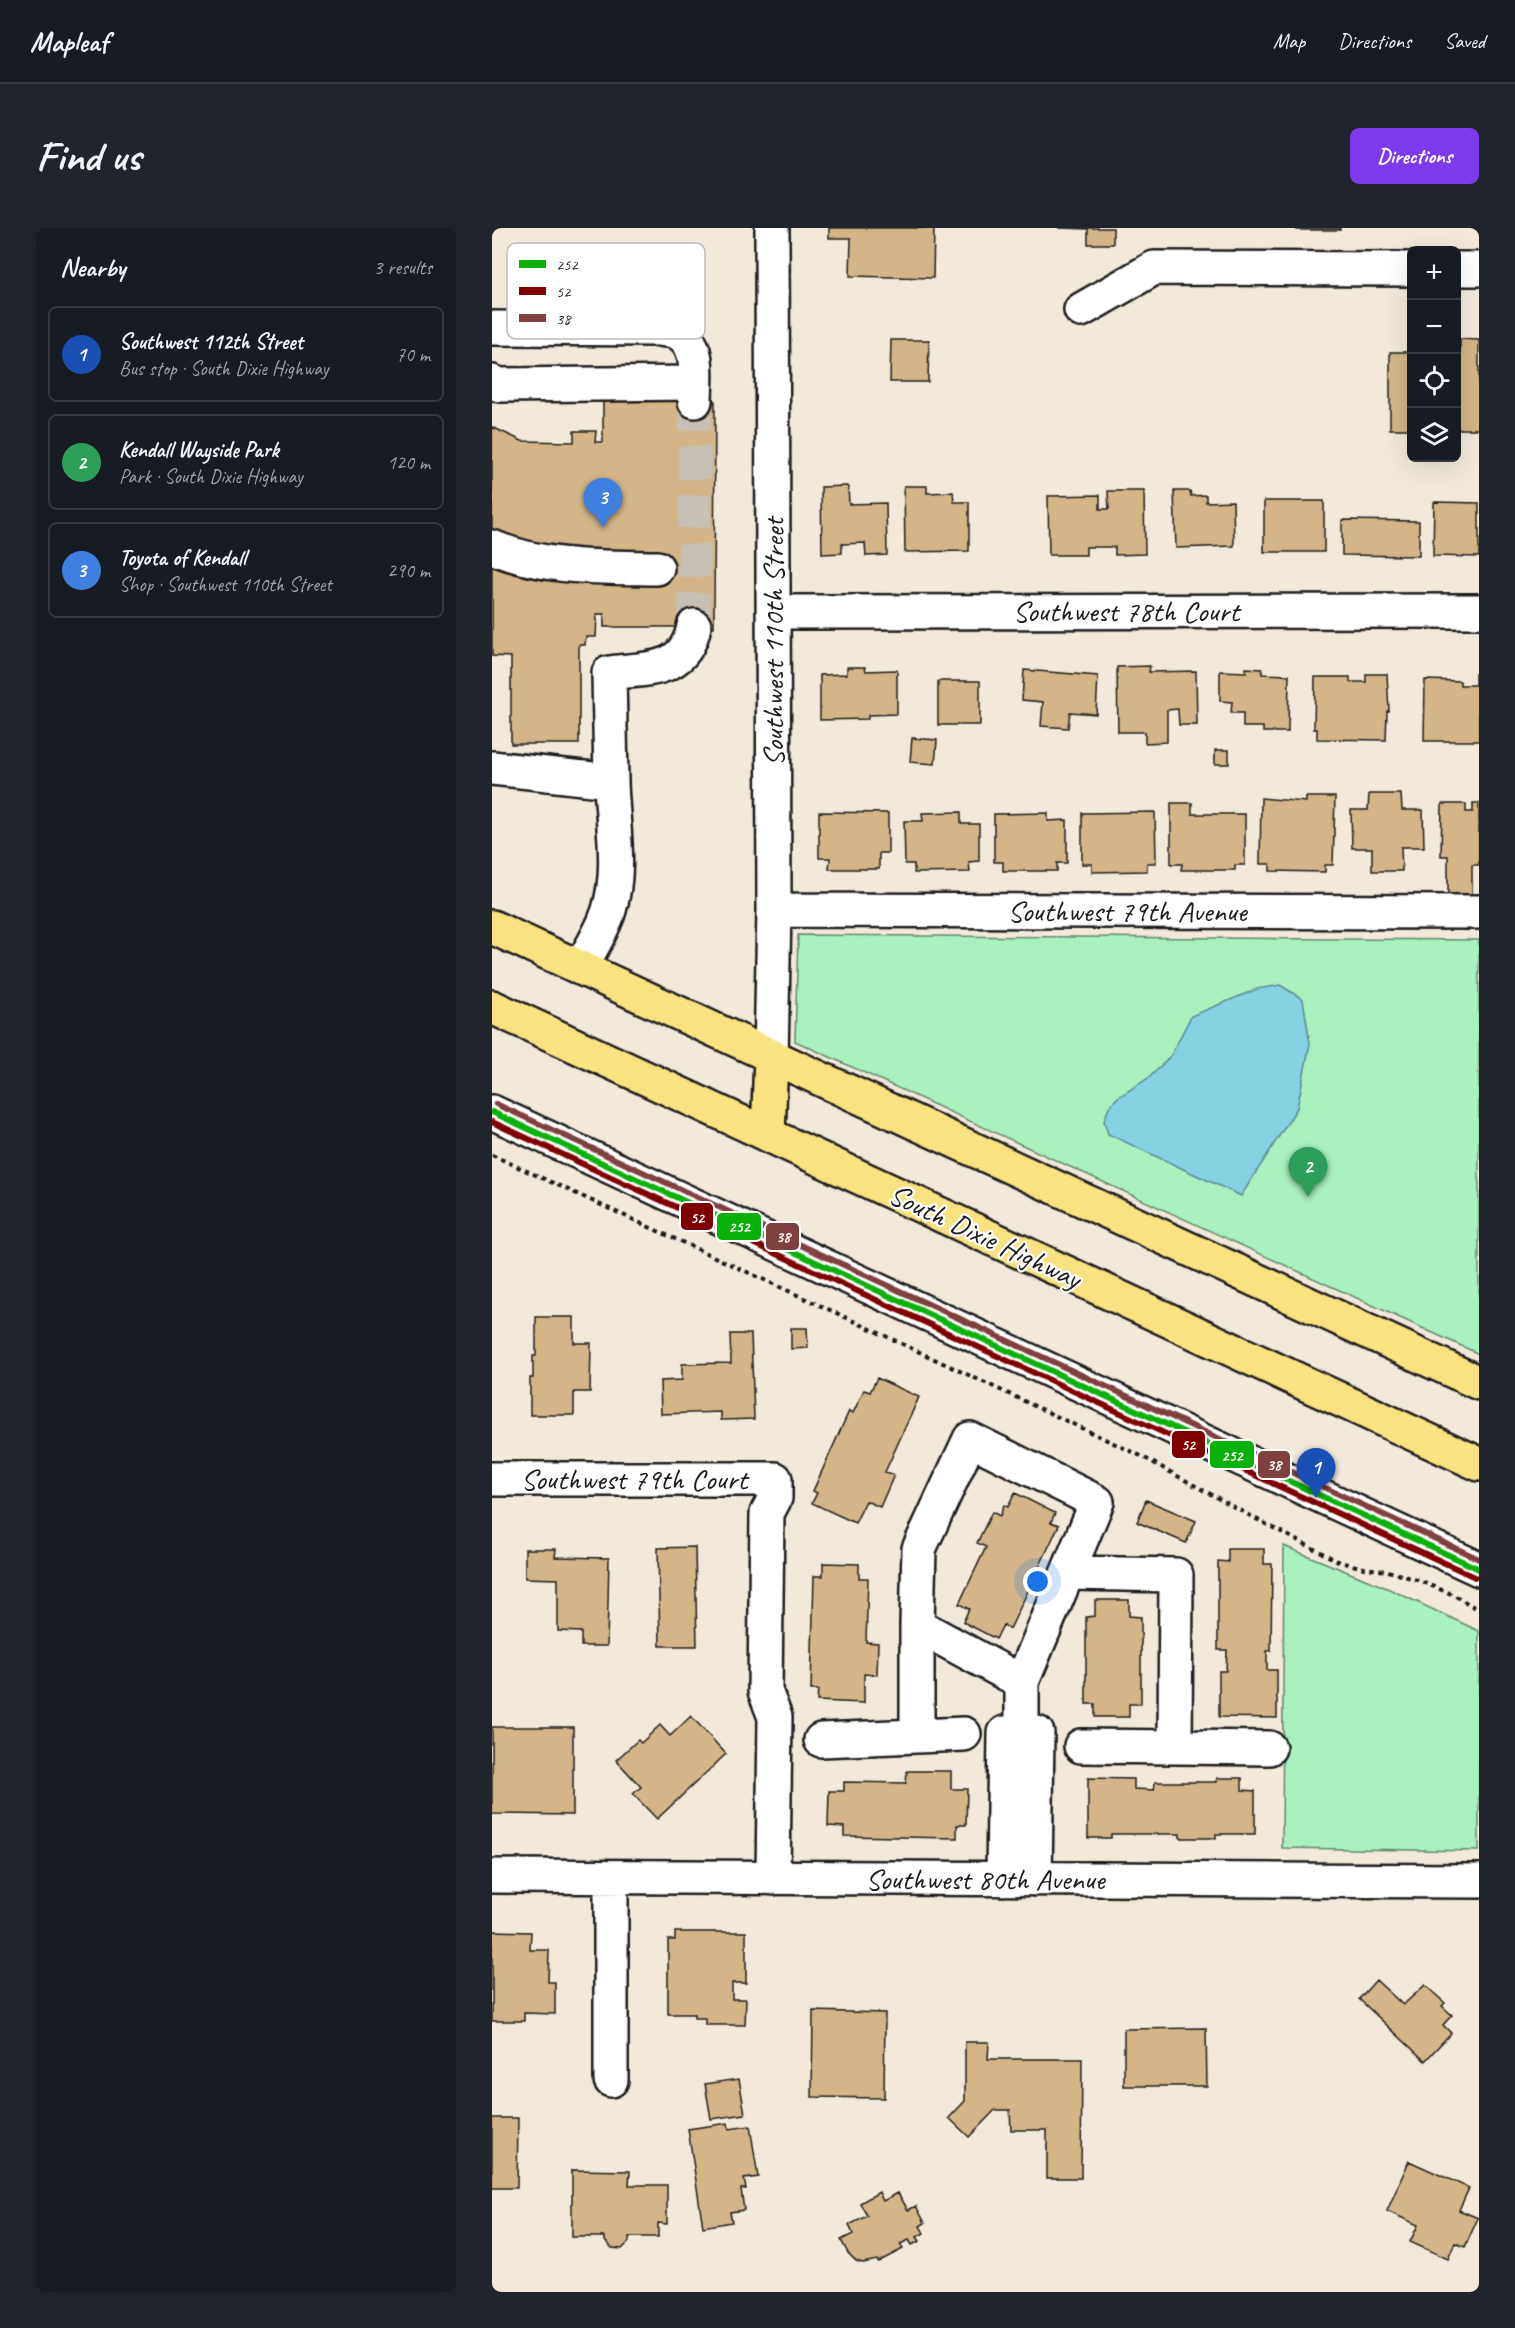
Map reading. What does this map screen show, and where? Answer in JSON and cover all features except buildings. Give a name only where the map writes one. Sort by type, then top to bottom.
[{"type":"highway","points":[[492,927],[1479,1383]]},
{"type":"highway","name":"South Dixie Highway","points":[[492,1007],[1479,1464]]},
{"type":"highway","points":[[768,1135],[771,1057]]},
{"type":"street","name":"Southwest 110th Street","points":[[771,1057],[774,909],[772,228]]},
{"type":"street","points":[[1081,310],[1154,268],[1407,269]]},
{"type":"street","points":[[1461,269],[1479,269]]},
{"type":"street","points":[[492,328],[507,328]]},
{"type":"street","points":[[492,382],[500,385],[695,392],[694,354],[690,342],[686,339]]},
{"type":"street","points":[[492,547],[525,558],[564,565],[657,568]]},
{"type":"street","name":"Southwest 78th Court","points":[[773,612],[1479,611]]},
{"type":"street","points":[[580,968],[609,912],[613,890],[615,844],[609,673],[657,667],[672,662],[683,654],[691,640],[694,626]]},
{"type":"street","points":[[492,768],[611,781]]},
{"type":"street","name":"Southwest 79th Avenue","points":[[774,909],[1479,912]]},
{"type":"street","points":[[492,1112],[1479,1569]]},
{"type":"street","points":[[917,1735],[919,1549],[970,1439],[1097,1502],[1022,1682],[1021,1733],[1003,1879]]},
{"type":"street","name":"Southwest 79th Court","points":[[492,1479],[775,1489],[767,1513],[765,1691],[775,1717],[773,1878]]},
{"type":"street","points":[[1069,1573],[1176,1575],[1175,1746]]},
{"type":"street","points":[[917,1625],[1022,1682]]},
{"type":"street","points":[[1021,1733],[1035,1879]]},
{"type":"street","points":[[821,1740],[964,1734]]},
{"type":"street","points":[[1081,1746],[1269,1748]]},
{"type":"street","name":"Southwest 80th Avenue","points":[[492,1876],[1479,1881]]},
{"type":"street","points":[[610,1877],[611,2080]]},
{"type":"path","points":[[492,1155],[1142,1456],[1340,1562],[1399,1574],[1424,1582],[1454,1595],[1479,1610]]},
{"type":"green space","points":[[798,935],[1479,940],[1479,1354],[795,1041]]},
{"type":"green space","points":[[1284,1546],[1387,1588],[1479,1631],[1479,1851],[1282,1848]]},
{"type":"water","points":[[1280,985],[1303,999],[1310,1044],[1297,1108],[1241,1196],[1108,1134],[1104,1121],[1109,1107],[1117,1098],[1150,1077],[1171,1055],[1191,1016],[1257,989]]},
{"type":"tunnel","points":[[694,626],[695,401]]},
{"type":"transit line","name":"38","points":[[496,1104],[1479,1559]]},
{"type":"transit line","name":"252","points":[[492,1112],[1479,1569]]},
{"type":"transit line","name":"52","points":[[492,1122],[1475,1577]]},
{"type":"place","name":"Toyota of Kendall","points":[[603,528]]},
{"type":"place","name":"Kendall Wayside Park","points":[[1308,1197]]},
{"type":"place","name":"Southwest 112th Street","points":[[1316,1498]]}]
